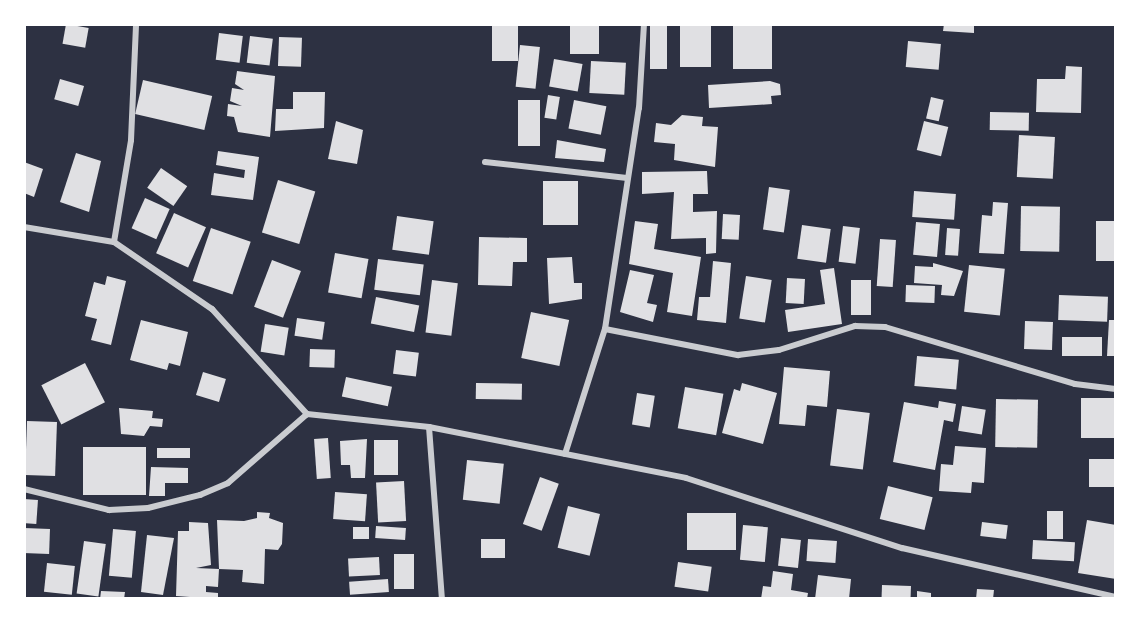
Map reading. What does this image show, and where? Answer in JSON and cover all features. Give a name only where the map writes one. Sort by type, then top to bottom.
[{"type":"street","points":[[114,242],[131,140],[136,24]]},
{"type":"street","points":[[565,454],[605,329],[627,178],[644,24]]},
{"type":"street","points":[[485,162],[627,178]]},
{"type":"street","points":[[24,226],[114,242],[212,309],[307,414],[429,427],[686,478],[902,548],[1116,597]]},
{"type":"street","points":[[605,329],[738,355],[779,350],[855,326],[885,327],[1075,384],[1116,390]]},
{"type":"street","points":[[24,489],[109,510],[148,508],[200,495],[228,483],[307,414]]},
{"type":"street","points":[[429,427],[442,599]]},
{"type":"building","points":[[66,24],[89,28],[85,48],[63,44]]},
{"type":"building","points":[[492,24],[518,24],[518,61],[492,61]]},
{"type":"building","points":[[570,24],[599,24],[599,54],[570,54]]},
{"type":"building","points":[[650,24],[667,24],[667,69],[650,69]]},
{"type":"building","points":[[680,24],[711,24],[711,67],[680,67]]},
{"type":"building","points":[[733,24],[772,24],[772,69],[733,69]]},
{"type":"building","points":[[944,24],[974,24],[974,33],[943,31]]},
{"type":"building","points":[[219,33],[243,36],[240,63],[216,60]]},
{"type":"building","points":[[250,36],[273,39],[270,66],[247,63]]},
{"type":"building","points":[[279,37],[302,38],[301,67],[278,66]]},
{"type":"building","points":[[908,41],[941,44],[939,70],[906,67]]},
{"type":"building","points":[[520,45],[540,47],[536,89],[516,87]]},
{"type":"building","points":[[554,59],[583,64],[578,92],[549,87]]},
{"type":"building","points":[[591,61],[626,63],[624,95],[589,93]]},
{"type":"building","points":[[1066,66],[1082,67],[1081,113],[1036,112],[1037,79],[1065,79]]},
{"type":"building","points":[[237,71],[275,76],[270,137],[238,132],[234,117],[227,116],[228,104],[242,106],[230,101],[232,88],[244,90],[235,84]]},
{"type":"building","points":[[60,79],[84,86],[78,106],[54,99]]},
{"type":"building","points":[[143,80],[212,96],[204,130],[135,114]]},
{"type":"building","points":[[770,81],[780,84],[781,95],[771,96],[772,104],[709,108],[708,85]]},
{"type":"building","points":[[293,92],[325,92],[324,128],[275,131],[276,109],[293,109]]},
{"type":"building","points":[[548,95],[560,97],[556,120],[544,118]]},
{"type":"building","points":[[931,97],[944,100],[939,121],[926,118]]},
{"type":"building","points":[[518,100],[540,100],[540,146],[518,146]]},
{"type":"building","points":[[574,100],[606,106],[601,135],[568,128]]},
{"type":"building","points":[[990,112],[1029,113],[1029,131],[990,130]]},
{"type":"building","points":[[682,115],[703,117],[702,126],[718,127],[715,167],[674,160],[675,144],[654,142],[656,123],[671,125]]},
{"type":"building","points":[[336,121],[363,130],[357,164],[328,159]]},
{"type":"building","points":[[924,121],[948,127],[941,156],[917,150]]},
{"type":"building","points":[[1019,135],[1055,137],[1053,179],[1017,177]]},
{"type":"building","points":[[557,140],[606,149],[604,162],[555,158]]},
{"type":"building","points":[[218,151],[259,157],[253,200],[211,195],[214,173],[244,178],[245,170],[216,165]]},
{"type":"building","points":[[76,153],[101,161],[89,212],[60,202]]},
{"type":"building","points":[[24,162],[43,169],[34,197],[24,193]]},
{"type":"building","points":[[161,168],[187,186],[173,206],[147,188]]},
{"type":"building","points":[[707,171],[708,194],[693,194],[693,212],[717,211],[716,253],[706,254],[706,238],[671,239],[674,192],[642,194],[642,172]]},
{"type":"building","points":[[278,180],[315,191],[299,244],[262,233]]},
{"type":"building","points":[[543,181],[578,181],[578,225],[543,225]]},
{"type":"building","points":[[769,187],[790,190],[784,233],[763,230]]},
{"type":"building","points":[[914,191],[956,194],[954,220],[912,217]]},
{"type":"building","points":[[145,198],[170,209],[156,239],[132,228]]},
{"type":"building","points":[[993,202],[1008,203],[1004,254],[979,253],[982,215],[992,216]]},
{"type":"building","points":[[1021,206],[1060,207],[1059,252],[1020,251]]},
{"type":"building","points":[[174,213],[206,227],[188,267],[156,253]]},
{"type":"building","points":[[723,214],[740,215],[739,240],[722,239]]},
{"type":"building","points":[[397,216],[434,221],[429,255],[392,250]]},
{"type":"building","points":[[635,221],[658,224],[654,249],[701,257],[692,316],[667,312],[673,273],[629,264]]},
{"type":"building","points":[[1096,221],[1116,221],[1116,261],[1096,261]]},
{"type":"building","points":[[916,222],[940,224],[937,257],[913,255]]},
{"type":"building","points":[[802,225],[831,229],[826,263],[797,259]]},
{"type":"building","points":[[843,226],[860,228],[855,264],[839,262]]},
{"type":"building","points":[[211,228],[251,242],[232,295],[193,281]]},
{"type":"building","points":[[947,228],[960,229],[958,256],[945,255]]},
{"type":"building","points":[[479,237],[527,238],[527,262],[513,262],[512,286],[478,285]]},
{"type":"building","points":[[880,239],[896,240],[893,287],[877,286]]},
{"type":"building","points":[[335,253],[368,259],[362,298],[328,292]]},
{"type":"building","points":[[572,257],[574,283],[582,283],[582,299],[549,304],[547,258]]},
{"type":"building","points":[[378,259],[424,265],[420,295],[374,290]]},
{"type":"building","points":[[272,260],[301,271],[283,318],[254,307]]},
{"type":"building","points":[[713,261],[731,263],[726,323],[697,320],[699,297],[710,297]]},
{"type":"building","points":[[933,263],[963,271],[954,296],[941,295],[942,285],[914,283],[915,266],[933,267]]},
{"type":"building","points":[[969,265],[1005,269],[1000,316],[964,312]]},
{"type":"building","points":[[834,268],[842,324],[788,332],[785,310],[825,304],[820,270]]},
{"type":"building","points":[[630,270],[654,275],[647,303],[657,305],[653,322],[620,312]]},
{"type":"building","points":[[107,276],[126,281],[111,345],[91,340],[97,319],[85,316],[94,282],[105,285]]},
{"type":"building","points":[[746,276],[772,280],[765,323],[739,318]]},
{"type":"building","points":[[787,278],[805,279],[804,304],[786,303]]},
{"type":"building","points":[[432,280],[458,283],[451,336],[426,333]]},
{"type":"building","points":[[851,280],[871,280],[871,315],[851,315]]},
{"type":"building","points":[[906,285],[935,286],[934,303],[905,302]]},
{"type":"building","points":[[1059,295],[1108,297],[1107,322],[1058,320]]},
{"type":"building","points":[[376,297],[419,305],[414,332],[371,324]]},
{"type":"building","points":[[531,312],[569,320],[559,366],[521,358]]},
{"type":"building","points":[[297,318],[325,322],[322,340],[294,336]]},
{"type":"building","points":[[141,320],[188,332],[180,366],[169,363],[167,370],[130,360]]},
{"type":"building","points":[[1109,320],[1116,320],[1116,356],[1107,356]]},
{"type":"building","points":[[1025,321],[1053,322],[1052,350],[1024,349]]},
{"type":"building","points":[[265,324],[289,328],[284,355],[261,352]]},
{"type":"building","points":[[1062,337],[1102,337],[1102,356],[1062,356]]},
{"type":"building","points":[[310,349],[335,350],[334,368],[309,367]]},
{"type":"building","points":[[396,350],[419,353],[416,377],[393,374]]},
{"type":"building","points":[[917,356],[959,360],[956,390],[914,386]]},
{"type":"building","points":[[85,363],[105,402],[61,424],[41,385]]},
{"type":"building","points":[[784,367],[830,371],[827,407],[807,405],[805,426],[779,424]]},
{"type":"building","points":[[203,372],[226,379],[219,402],[196,395]]},
{"type":"building","points":[[346,377],[392,387],[388,406],[342,397]]},
{"type":"building","points":[[476,383],[522,384],[522,400],[476,399]]},
{"type":"building","points":[[742,383],[777,393],[763,444],[722,433],[734,389],[740,391]]},
{"type":"building","points":[[685,387],[723,394],[716,435],[678,428]]},
{"type":"building","points":[[637,393],[655,396],[650,427],[632,425]]},
{"type":"building","points":[[1081,398],[1116,398],[1116,438],[1081,438]]},
{"type":"building","points":[[996,399],[1038,400],[1037,448],[995,447]]},
{"type":"building","points":[[939,401],[956,404],[953,422],[944,420],[935,470],[893,462],[904,402],[938,408]]},
{"type":"building","points":[[962,406],[986,410],[982,434],[958,431]]},
{"type":"building","points":[[119,408],[153,411],[152,418],[163,419],[162,427],[150,426],[144,436],[121,434]]},
{"type":"building","points":[[837,409],[870,413],[863,470],[830,466]]},
{"type":"building","points":[[27,421],[57,422],[55,476],[25,475]]},
{"type":"building","points":[[328,438],[331,478],[317,479],[314,439]]},
{"type":"building","points":[[367,439],[365,478],[351,478],[350,465],[341,465],[340,441]]},
{"type":"building","points":[[374,440],[398,440],[398,475],[374,475]]},
{"type":"building","points":[[955,446],[986,448],[984,483],[972,482],[971,493],[939,491],[941,464],[953,465]]},
{"type":"building","points":[[83,447],[146,447],[146,495],[83,495]]},
{"type":"building","points":[[157,448],[190,448],[190,458],[157,458]]},
{"type":"building","points":[[1089,459],[1116,459],[1116,487],[1089,487]]},
{"type":"building","points":[[467,460],[504,464],[500,504],[463,500]]},
{"type":"building","points":[[151,467],[188,468],[188,483],[165,483],[165,496],[149,496]]},
{"type":"building","points":[[540,477],[559,484],[542,531],[523,524]]},
{"type":"building","points":[[404,481],[406,521],[378,522],[376,482]]},
{"type":"building","points":[[888,486],[933,497],[924,530],[880,519]]},
{"type":"building","points":[[335,492],[367,494],[365,521],[333,519]]},
{"type":"building","points":[[24,499],[38,500],[36,524],[24,523]]},
{"type":"building","points":[[568,506],[600,514],[590,556],[558,548]]},
{"type":"building","points":[[1047,511],[1063,511],[1063,539],[1047,539]]},
{"type":"building","points":[[257,512],[270,513],[269,518],[283,523],[282,544],[278,550],[265,549],[264,584],[242,582],[243,570],[219,569],[217,520],[244,521],[257,518]]},
{"type":"building","points":[[687,513],[736,513],[736,550],[687,550]]},
{"type":"building","points":[[1087,520],[1116,525],[1116,579],[1078,573]]},
{"type":"building","points":[[189,522],[208,523],[211,565],[196,568],[219,569],[218,587],[206,586],[206,592],[218,593],[218,599],[176,596],[178,531],[189,531]]},
{"type":"building","points":[[982,522],[1008,525],[1006,539],[980,536]]},
{"type":"building","points":[[743,525],[768,527],[765,562],[740,560]]},
{"type":"building","points":[[376,526],[406,528],[405,540],[375,538]]},
{"type":"building","points":[[353,527],[369,527],[369,539],[353,539]]},
{"type":"building","points":[[24,528],[50,529],[49,554],[24,553]]},
{"type":"building","points":[[113,529],[136,531],[132,578],[109,576]]},
{"type":"building","points":[[147,535],[174,538],[163,595],[141,592]]},
{"type":"building","points":[[781,538],[801,540],[798,568],[778,566]]},
{"type":"building","points":[[481,539],[505,539],[505,558],[481,558]]},
{"type":"building","points":[[808,539],[837,541],[835,563],[806,561]]},
{"type":"building","points":[[1033,540],[1075,542],[1074,561],[1032,559]]},
{"type":"building","points":[[84,541],[106,544],[98,597],[77,593]]},
{"type":"building","points":[[394,554],[414,554],[414,589],[394,589]]},
{"type":"building","points":[[379,557],[380,575],[349,577],[348,559]]},
{"type":"building","points":[[678,562],[712,567],[708,591],[675,587]]},
{"type":"building","points":[[47,563],[75,566],[72,595],[44,592]]},
{"type":"building","points":[[773,571],[793,574],[791,590],[808,593],[807,599],[761,599],[763,586],[771,587]]},
{"type":"building","points":[[818,575],[851,579],[849,599],[815,599]]},
{"type":"building","points":[[388,579],[389,592],[350,595],[349,582]]},
{"type":"building","points":[[882,585],[911,586],[911,599],[882,599]]},
{"type":"building","points":[[977,589],[994,590],[993,599],[976,599]]},
{"type":"building","points":[[101,591],[125,592],[124,599],[100,599]]},
{"type":"building","points":[[917,591],[931,593],[931,599],[917,599]]}]
